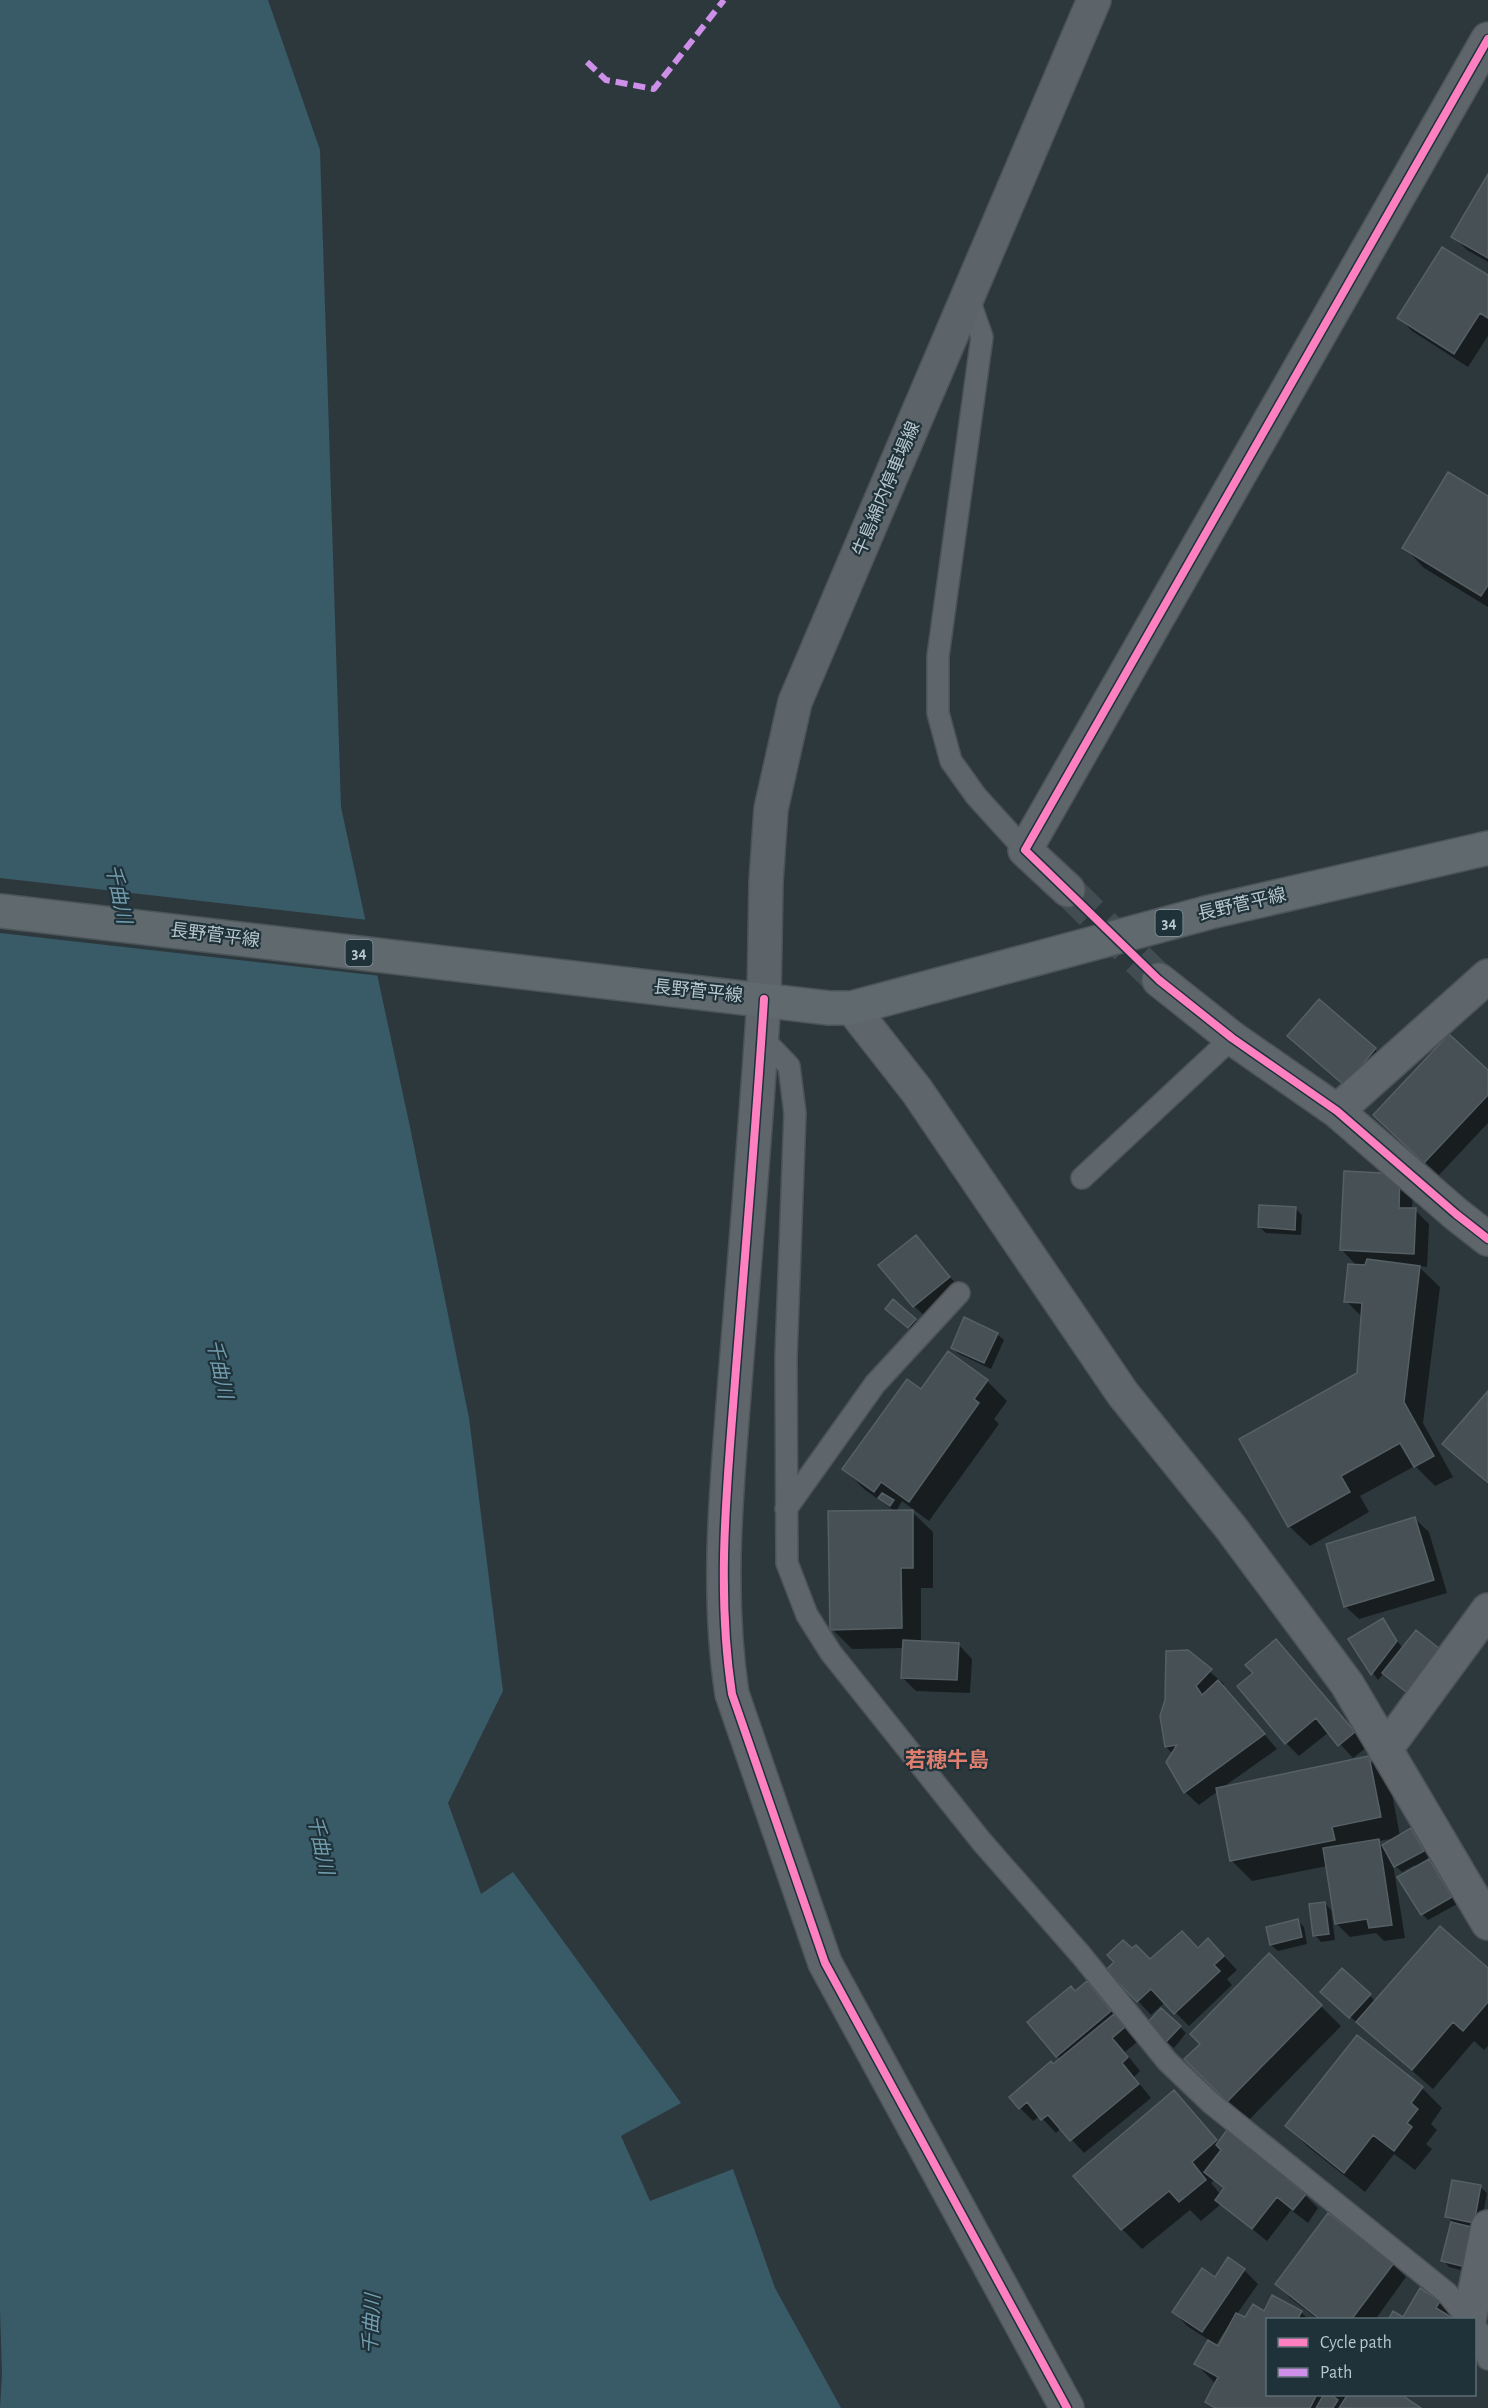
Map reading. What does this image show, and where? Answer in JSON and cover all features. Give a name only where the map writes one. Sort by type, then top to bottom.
[{"type":"main road","name":"牛島綿内停車場線","points":[[764,999],[766,882],[771,809],[795,702],[1094,0]]},
{"type":"main road","name":"長野菅平線","points":[[0,911],[829,1008],[852,1008],[1210,912],[1488,848]]},
{"type":"street","points":[[1068,890],[1025,850],[1488,39]]},
{"type":"street","points":[[1337,1111],[1488,976]]},
{"type":"street","points":[[1160,980],[1232,1038],[1337,1111],[1447,1207],[1488,1239]]},
{"type":"street","points":[[764,999],[728,1467],[723,1567],[725,1649],[732,1694],[825,1963],[1067,2408]]},
{"type":"street","points":[[852,1008],[917,1091],[1123,1394],[1231,1528],[1347,1684],[1488,1923]]},
{"type":"street","points":[[1385,1750],[1488,1610]]},
{"type":"street","points":[[1469,2318],[1488,2227]]},
{"type":"lane","points":[[968,297],[982,337],[938,656],[938,713],[951,761],[976,796],[1025,850]]},
{"type":"lane","points":[[762,1038],[789,1066],[795,1113],[786,1357],[787,1563],[807,1616],[831,1653],[982,1842],[1081,1955],[1167,2061],[1211,2103],[1447,2293],[1468,2318]]},
{"type":"lane","points":[[1082,1178],[1232,1038]]},
{"type":"lane","points":[[786,1509],[876,1384],[959,1293]]},
{"type":"lane","points":[[1476,2328],[1480,2332],[1488,2359]]},
{"type":"water","name":"千曲川","points":[[0,0],[268,0],[320,150],[341,807],[410,1127],[469,1418],[503,1691],[448,1803],[481,1894],[513,1872],[681,2103],[621,2136],[650,2201],[733,2169],[775,2288],[841,2408],[0,2408],[2,2374],[0,2310]]},
{"type":"pier","points":[[0,878],[368,920],[381,976],[0,933]]},
{"type":"building","points":[[1488,174],[1488,258],[1451,237]]},
{"type":"building","points":[[1442,247],[1488,275],[1488,318],[1480,313],[1454,354],[1397,318]]},
{"type":"building","points":[[1448,472],[1488,496],[1488,585],[1481,596],[1402,548]]},
{"type":"building","points":[[1319,999],[1376,1048],[1345,1086],[1287,1036]]},
{"type":"building","points":[[1449,1034],[1488,1070],[1488,1095],[1424,1163],[1373,1115]]},
{"type":"building","points":[[1344,1171],[1400,1174],[1399,1208],[1416,1208],[1414,1254],[1340,1250]]},
{"type":"building","points":[[1259,1205],[1296,1207],[1295,1230],[1258,1227]]},
{"type":"building","points":[[916,1235],[950,1277],[913,1307],[878,1265]]},
{"type":"building","points":[[1367,1259],[1420,1266],[1404,1402],[1434,1456],[1414,1467],[1400,1443],[1341,1476],[1350,1492],[1288,1527],[1239,1439],[1357,1373],[1362,1303],[1344,1302],[1348,1264],[1365,1265]]},
{"type":"building","points":[[893,1299],[916,1319],[908,1328],[885,1309]]},
{"type":"building","points":[[964,1317],[998,1333],[984,1363],[951,1348]]},
{"type":"building","points":[[948,1351],[988,1380],[974,1399],[979,1403],[909,1502],[881,1482],[874,1492],[842,1469],[907,1379],[921,1389]]},
{"type":"building","points":[[1488,1391],[1488,1483],[1442,1444]]},
{"type":"building","points":[[882,1493],[894,1500],[890,1506],[878,1498]]},
{"type":"building","points":[[913,1510],[913,1568],[901,1568],[902,1628],[830,1630],[828,1511]]},
{"type":"building","points":[[1415,1517],[1434,1580],[1344,1607],[1326,1544]]},
{"type":"building","points":[[1383,1618],[1397,1641],[1371,1675],[1348,1639]]},
{"type":"building","points":[[1416,1630],[1450,1657],[1415,1699],[1382,1673]]},
{"type":"building","points":[[1276,1639],[1355,1732],[1338,1746],[1316,1718],[1285,1744],[1237,1686],[1253,1673],[1245,1665]]},
{"type":"building","points":[[903,1640],[959,1643],[957,1680],[901,1678]]},
{"type":"building","points":[[1188,1650],[1212,1669],[1196,1686],[1202,1695],[1218,1680],[1265,1734],[1184,1793],[1166,1762],[1177,1745],[1165,1747],[1160,1716],[1165,1700],[1166,1651]]},
{"type":"building","points":[[1369,1756],[1381,1817],[1332,1827],[1335,1840],[1230,1861],[1216,1788]]},
{"type":"building","points":[[1411,1828],[1424,1851],[1394,1867],[1382,1845]]},
{"type":"building","points":[[1379,1839],[1392,1925],[1369,1928],[1367,1919],[1335,1924],[1323,1848]]},
{"type":"building","points":[[1429,1859],[1452,1897],[1421,1915],[1397,1877]]},
{"type":"building","points":[[1325,1902],[1329,1934],[1313,1936],[1309,1904]]},
{"type":"building","points":[[1298,1919],[1302,1937],[1270,1945],[1266,1927]]},
{"type":"building","points":[[1440,1926],[1488,1968],[1488,2002],[1463,2031],[1453,2022],[1412,2070],[1356,2022]]},
{"type":"building","points":[[1182,1931],[1198,1948],[1208,1938],[1224,1956],[1214,1965],[1220,1971],[1174,2014],[1151,1989],[1137,2002],[1106,1970],[1114,1962],[1107,1955],[1123,1940],[1132,1948],[1136,1945],[1150,1959]]},
{"type":"building","points":[[1269,1953],[1322,2005],[1227,2102],[1184,2059],[1200,2044],[1190,2034]]},
{"type":"building","points":[[1342,1968],[1371,1994],[1349,2018],[1320,1992]]},
{"type":"building","points":[[1087,1981],[1111,2011],[1056,2057],[1027,2022],[1071,1986],[1075,1991]]},
{"type":"building","points":[[1161,2008],[1181,2026],[1166,2042],[1146,2024]]},
{"type":"building","points":[[1114,2014],[1125,2027],[1112,2038],[1128,2057],[1122,2063],[1139,2084],[1070,2141],[1048,2115],[1041,2120],[1027,2102],[1019,2109],[1009,2097],[1051,2061],[1053,2064]]},
{"type":"building","points":[[1357,2035],[1423,2087],[1411,2103],[1418,2109],[1407,2123],[1412,2127],[1394,2151],[1373,2135],[1344,2173],[1285,2126]]},
{"type":"building","points":[[1174,2090],[1217,2140],[1192,2162],[1206,2180],[1179,2202],[1169,2191],[1121,2230],[1073,2176]]},
{"type":"building","points":[[1229,2127],[1290,2174],[1287,2179],[1306,2194],[1293,2210],[1277,2197],[1252,2229],[1215,2200],[1224,2188],[1204,2172],[1221,2150],[1216,2145]]},
{"type":"building","points":[[1452,2180],[1481,2185],[1474,2223],[1445,2217]]},
{"type":"building","points":[[1328,2213],[1394,2263],[1353,2318],[1318,2318],[1275,2284]]},
{"type":"building","points":[[1451,2222],[1480,2229],[1470,2268],[1441,2261]]},
{"type":"building","points":[[1228,2257],[1245,2269],[1202,2332],[1172,2312],[1202,2268],[1215,2277]]},
{"type":"building","points":[[1420,2288],[1440,2301],[1436,2308],[1453,2318],[1389,2318],[1393,2311],[1403,2317]]},
{"type":"building","points":[[1272,2295],[1302,2311],[1298,2318],[1266,2318],[1266,2396],[1316,2396],[1310,2408],[1215,2408],[1205,2402],[1218,2377],[1194,2364],[1208,2340],[1218,2346],[1236,2313],[1245,2317],[1253,2304],[1264,2311]]},
{"type":"building","points":[[1323,2396],[1333,2396],[1338,2400],[1333,2408],[1316,2408]]},
{"type":"building","points":[[1347,2396],[1403,2396],[1421,2408],[1339,2408]]},
{"type":"tunnel","points":[[1068,890],[1159,980]]},
{"type":"marked path","points":[[587,62],[606,80],[654,89],[724,0]]},
{"type":"cycle path","points":[[1488,39],[1025,850],[1159,980],[1232,1038],[1337,1111],[1488,1239]]},
{"type":"cycle path","points":[[764,999],[724,1538],[725,1616],[732,1694],[825,1963],[1067,2408]]},
{"type":"district","name":"若穂牛島","points":[[947,1760]]}]
